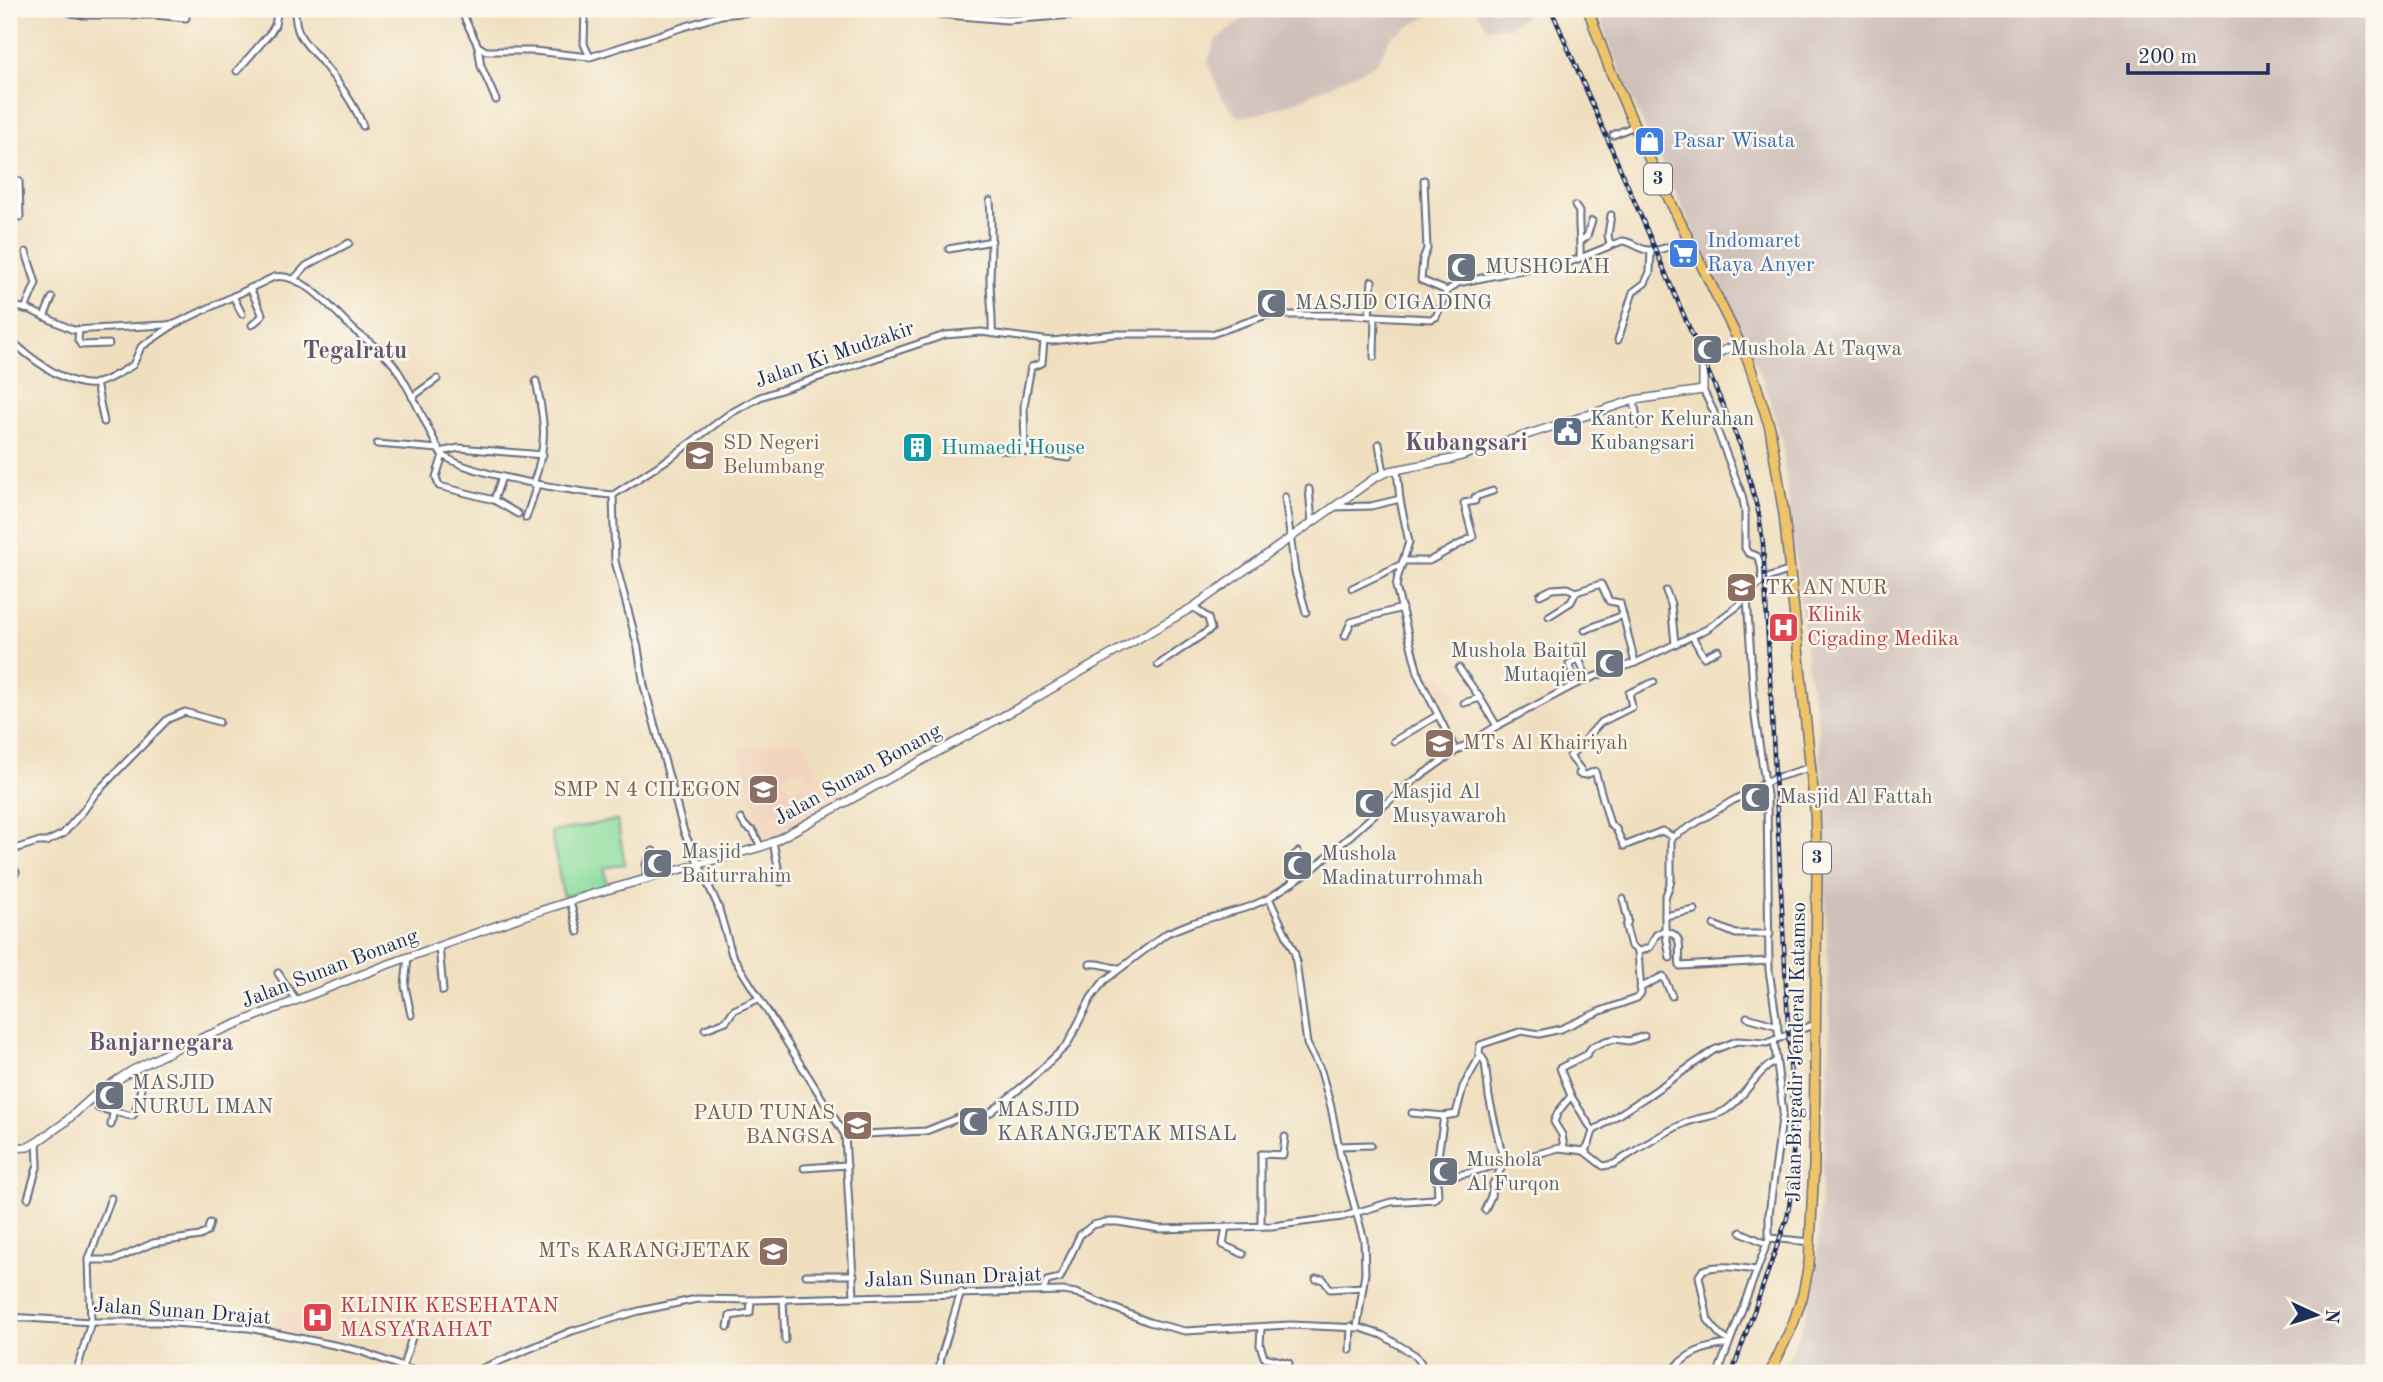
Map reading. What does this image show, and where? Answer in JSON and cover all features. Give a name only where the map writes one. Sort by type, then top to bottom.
[{"type":"highway","name":"Jalan Brigadir Jenderal Katamso","points":[[1588,9],[1634,126],[1740,344],[1760,393],[1770,428],[1784,515],[1788,571],[1812,767],[1817,868],[1816,1024],[1812,1242],[1803,1294],[1793,1324],[1770,1373]]},
{"type":"street","points":[[63,9],[76,14],[132,12],[186,18]]},
{"type":"street","points":[[237,71],[271,32],[278,9]]},
{"type":"street","points":[[295,9],[295,20],[301,38],[352,102],[363,126]]},
{"type":"street","points":[[460,9],[478,46],[481,66],[496,100]]},
{"type":"street","points":[[585,9],[584,44],[590,57]]},
{"type":"street","points":[[478,46],[486,51],[534,51],[590,57],[721,15],[781,9]]},
{"type":"street","points":[[879,9],[974,12],[1018,19],[1085,14],[1108,9]]},
{"type":"street","points":[[1613,135],[1634,126]]},
{"type":"street","points":[[1424,180],[1427,249],[1421,280],[1447,292],[1458,283],[1526,269],[1556,266],[1627,240],[1651,250],[1663,249],[1687,238]]},
{"type":"street","points":[[19,181],[20,217]]},
{"type":"street","points":[[12,198],[19,199]]},
{"type":"street","points":[[990,201],[992,334]]},
{"type":"street","points":[[1574,206],[1579,212],[1580,258]]},
{"type":"street","points":[[1610,245],[1608,235],[1611,215]]},
{"type":"street","points":[[1580,242],[1587,236],[1592,221]]},
{"type":"street","points":[[949,249],[992,241]]},
{"type":"street","points":[[294,279],[306,266],[349,243]]},
{"type":"street","points":[[1618,340],[1633,292],[1645,283],[1650,272],[1651,250]]},
{"type":"street","points":[[25,309],[36,284],[26,253]]},
{"type":"street","points":[[9,338],[27,354],[62,376],[96,383],[133,365],[141,347],[175,324],[278,276],[294,279],[326,301],[353,329],[385,355],[396,369],[447,459],[502,477],[613,495],[615,561],[638,648],[644,686],[681,821],[718,906],[732,955],[845,1135],[854,1296]]},
{"type":"street","points":[[1372,281],[1374,357]]},
{"type":"street","points":[[250,288],[262,314],[252,325]]},
{"type":"street","name":"Jalan Ki Mudzakir","points":[[613,495],[673,456],[729,414],[760,397],[944,335],[969,332],[1044,341],[1114,334],[1212,334],[1267,315],[1434,318],[1447,292]]},
{"type":"street","points":[[233,296],[242,314]]},
{"type":"street","points":[[44,317],[52,298]]},
{"type":"street","points":[[9,305],[25,309],[70,329],[175,324]]},
{"type":"street","points":[[79,330],[80,345],[109,344]]},
{"type":"street","points":[[1025,452],[1025,398],[1031,366],[1040,365],[1042,362],[1044,341]]},
{"type":"street","points":[[1740,344],[1703,362],[1703,390],[1714,412],[1715,425],[1742,495],[1745,510],[1745,548],[1760,560],[1763,567],[1761,582]]},
{"type":"street","points":[[412,397],[437,379]]},
{"type":"street","points":[[526,517],[543,455],[543,421],[536,381]]},
{"type":"street","points":[[96,383],[104,422]]},
{"type":"street","name":"Jalan Sunan Bonang","points":[[9,1148],[29,1147],[64,1123],[115,1081],[177,1048],[296,1000],[408,957],[570,901],[773,842],[1193,607],[1366,482],[1384,473],[1452,458],[1634,400],[1703,390]]},
{"type":"street","points":[[1634,400],[1638,425]]},
{"type":"street","points":[[377,444],[441,452],[459,448],[543,455]]},
{"type":"street","points":[[1379,444],[1384,473]]},
{"type":"street","points":[[1002,450],[1069,458]]},
{"type":"street","points":[[441,452],[436,477],[439,486],[494,500],[518,514]]},
{"type":"street","points":[[1397,470],[1409,542],[1396,582],[1419,677],[1456,751]]},
{"type":"street","points":[[494,500],[502,477]]},
{"type":"street","points":[[1309,489],[1312,523]]},
{"type":"street","points":[[1352,588],[1403,563],[1429,562],[1473,537],[1464,503],[1475,501],[1475,497],[1493,491]]},
{"type":"street","points":[[1285,497],[1294,572],[1306,612]]},
{"type":"street","points":[[1333,507],[1371,506],[1400,499]]},
{"type":"street","points":[[845,1135],[926,1131],[959,1118],[991,1112],[1067,1045],[1091,998],[1104,981],[1167,933],[1269,898],[1312,869],[1405,787],[1456,751],[1576,684],[1635,663],[1716,623],[1747,598],[1761,582],[1770,576],[1788,571]]},
{"type":"street","points":[[1540,595],[1552,589],[1562,588],[1576,592],[1601,584],[1609,601],[1620,603],[1635,663]]},
{"type":"street","points":[[1666,591],[1671,604],[1675,644]]},
{"type":"street","points":[[1549,616],[1571,602],[1576,592]]},
{"type":"street","points":[[1718,1373],[1768,1241],[1769,1214],[1783,1112],[1776,1061],[1778,1026],[1770,984],[1766,783],[1755,717],[1747,598]]},
{"type":"street","points":[[1158,665],[1210,629],[1208,618],[1193,607]]},
{"type":"street","points":[[1345,636],[1351,622],[1402,608]]},
{"type":"street","points":[[1585,630],[1623,615]]},
{"type":"street","points":[[1692,636],[1704,657],[1718,650]]},
{"type":"street","points":[[1578,646],[1574,649],[1587,679]]},
{"type":"street","points":[[1576,684],[1569,664],[1578,659]]},
{"type":"street","points":[[1459,668],[1497,726]]},
{"type":"street","points":[[1654,682],[1629,693],[1632,707],[1600,723],[1570,756],[1581,770],[1579,774],[1586,775],[1595,771],[1610,824],[1616,829],[1624,846],[1662,831],[1674,837]]},
{"type":"street","points":[[1464,703],[1480,698]]},
{"type":"street","points":[[9,854],[18,848],[46,842],[63,834],[95,794],[168,719],[185,712],[219,722]]},
{"type":"street","points":[[1394,741],[1438,715]]},
{"type":"street","points":[[1671,958],[1666,931],[1665,898],[1671,881],[1671,842],[1674,837],[1766,783],[1787,773],[1812,767]]},
{"type":"street","points":[[741,819],[745,827],[753,831],[761,847]]},
{"type":"street","points":[[773,842],[781,882]]},
{"type":"street","points":[[646,880],[646,864],[653,850]]},
{"type":"street","points":[[1293,882],[1289,860],[1298,852]]},
{"type":"street","points":[[9,866],[16,872],[9,884]]},
{"type":"street","points":[[1269,898],[1295,954],[1307,1044],[1326,1087],[1358,1213],[1364,1247],[1363,1287],[1350,1350]]},
{"type":"street","points":[[1623,900],[1628,920],[1628,935],[1632,947],[1639,951],[1650,947],[1656,935],[1666,931],[1673,933],[1678,939],[1681,949],[1680,966],[1769,961]]},
{"type":"street","points":[[570,901],[578,932]]},
{"type":"street","points":[[1665,916],[1695,910]]},
{"type":"street","points":[[1714,925],[1736,934],[1770,933]]},
{"type":"street","points":[[439,946],[443,991]]},
{"type":"street","points":[[1412,1113],[1444,1116],[1456,1114],[1464,1087],[1480,1056],[1480,1045],[1485,1042],[1522,1031],[1539,1034],[1562,1029],[1637,998],[1640,993],[1639,951]]},
{"type":"street","points":[[408,957],[405,986],[411,1015]]},
{"type":"street","points":[[1090,964],[1100,963],[1108,968],[1119,968]]},
{"type":"street","points":[[278,972],[296,1000]]},
{"type":"street","points":[[1640,988],[1662,976],[1672,996]]},
{"type":"street","points":[[705,1029],[726,1021],[742,1005],[758,999]]},
{"type":"street","points":[[1747,1017],[1778,1026]]},
{"type":"street","points":[[1584,1151],[1593,1131],[1714,1049],[1737,1041],[1764,1044],[1816,1024]]},
{"type":"street","points":[[1593,1131],[1572,1096],[1561,1068],[1606,1041],[1629,1041],[1644,1036]]},
{"type":"street","points":[[1480,1056],[1485,1062],[1489,1097],[1504,1163],[1493,1184],[1485,1210]]},
{"type":"street","points":[[1437,1179],[1564,1148],[1584,1151],[1604,1166],[1614,1164],[1685,1123],[1724,1111],[1739,1099],[1749,1084],[1776,1061]]},
{"type":"street","points":[[111,1125],[117,1091],[115,1081]]},
{"type":"street","points":[[96,1094],[98,1108],[134,1115],[142,1084]]},
{"type":"street","points":[[1564,1148],[1562,1135],[1554,1122],[1558,1112],[1572,1096]]},
{"type":"street","points":[[1043,1291],[1047,1281],[1060,1278],[1080,1235],[1093,1226],[1118,1222],[1160,1229],[1261,1226],[1320,1220],[1358,1213],[1391,1202],[1436,1198],[1437,1163],[1444,1116]]},
{"type":"street","points":[[1261,1226],[1261,1154],[1283,1155],[1285,1137]]},
{"type":"street","points":[[28,1198],[38,1164],[37,1142]]},
{"type":"street","points":[[1339,1146],[1371,1145]]},
{"type":"street","points":[[804,1168],[847,1165]]},
{"type":"street","points":[[76,1373],[91,1322],[89,1260],[111,1198]]},
{"type":"street","points":[[89,1260],[115,1259],[153,1243],[200,1236],[207,1232],[210,1223]]},
{"type":"street","points":[[1226,1226],[1223,1245],[1243,1254]]},
{"type":"street","points":[[1741,1232],[1768,1241],[1812,1242]]},
{"type":"street","points":[[1729,1343],[1708,1320],[1699,1276],[1705,1268],[1720,1266],[1757,1270]]},
{"type":"street","points":[[806,1275],[854,1275]]},
{"type":"street","points":[[1316,1279],[1323,1279],[1330,1289],[1363,1287]]},
{"type":"street","name":"Jalan Sunan Drajat","points":[[471,1373],[572,1331],[639,1311],[696,1299],[751,1300],[1043,1291],[1076,1293],[1133,1317],[1185,1331],[1290,1325],[1354,1326],[1382,1335],[1416,1354],[1421,1363],[1421,1373]]},
{"type":"street","points":[[939,1373],[941,1357],[961,1292]]},
{"type":"street","points":[[783,1299],[785,1340]]},
{"type":"street","points":[[728,1327],[730,1316],[750,1313],[751,1300]]},
{"type":"street","name":"Jalan Sunan Drajat","points":[[9,1317],[91,1322],[167,1322],[250,1328],[360,1351],[402,1370],[432,1373]]},
{"type":"street","points":[[402,1370],[416,1324]]},
{"type":"street","points":[[1261,1328],[1260,1345],[1264,1357],[1289,1363]]},
{"type":"street","points":[[1671,1373],[1678,1363],[1694,1352],[1729,1343]]},
{"type":"shaded area","points":[[1256,9],[1440,9],[1391,37],[1376,64],[1297,101],[1262,113],[1238,117],[1221,97],[1208,61],[1216,40]]},
{"type":"shaded area","points":[[1475,9],[1521,9],[1527,15],[1508,27],[1487,28]]},
{"type":"shaded area","points":[[1598,9],[2374,9],[2374,1373],[1781,1373],[1799,1335],[1816,1279],[1830,1039],[1825,884],[1827,817],[1782,441],[1763,380],[1630,95]]},
{"type":"shaded area","points":[[1592,416],[1600,441],[1579,449],[1570,423]]},
{"type":"shaded area","points":[[1561,427],[1573,456],[1553,464],[1542,433]]},
{"type":"shaded area","points":[[1442,671],[1451,691],[1456,689],[1464,706],[1442,715],[1425,679]],"holes":[[[1456,692],[1462,706],[1444,714],[1439,704],[1445,702],[1447,705],[1456,701],[1453,694]]]},
{"type":"shaded area","points":[[1443,725],[1455,750],[1438,761],[1424,734]]},
{"type":"shaded area","name":"SMP N 4 CILEGON","points":[[802,739],[834,805],[762,842],[738,747]],"holes":[[[801,768],[808,780],[791,791],[783,778]],[[811,788],[816,796],[798,807],[793,800]]]},
{"type":"shaded area","points":[[275,1312],[313,1314],[311,1338],[277,1332]]},
{"type":"green space","points":[[617,820],[625,864],[604,868],[607,888],[563,896],[551,832]]},
{"type":"railway","points":[[1551,9],[1741,447],[1759,515],[1763,544],[1794,1139],[1787,1218],[1732,1373]]},
{"type":"place","name":"Pasar Wisata","points":[[1650,141]]},
{"type":"place","name":"Indomaret Raya Anyer","points":[[1684,253]]},
{"type":"place","name":"MUSHOLAH","points":[[1462,267]]},
{"type":"place","name":"MASJID CIGADING","points":[[1272,303]]},
{"type":"place","name":"Mushola At Taqwa","points":[[1707,349]]},
{"type":"place","name":"Kantor Kelurahan Kubangsari","points":[[1567,431]]},
{"type":"place","name":"Humaedi House","points":[[918,448]]},
{"type":"place","name":"SD Negeri Belumbang","points":[[700,455]]},
{"type":"place","name":"TK AN NUR","points":[[1742,588]]},
{"type":"place","name":"Klinik Cigading Medika","points":[[1784,627]]},
{"type":"place","name":"Mushola Baitul Mutaqien","points":[[1610,663]]},
{"type":"place","name":"MTs Al Khairiyah","points":[[1440,743]]},
{"type":"place","name":"SMP N 4 CILEGON","points":[[764,790]]},
{"type":"place","name":"Masjid Al Fattah","points":[[1756,797]]},
{"type":"place","name":"Masjid Al Musyawaroh","points":[[1369,804]]},
{"type":"place","name":"Masjid Baiturrahim","points":[[658,864]]},
{"type":"place","name":"Mushola Madinaturrohmah","points":[[1298,866]]},
{"type":"place","name":"MASJID NURUL IMAN","points":[[109,1095]]},
{"type":"place","name":"MASJID KARANGJETAK MISAL","points":[[974,1122]]},
{"type":"place","name":"PAUD TUNAS BANGSA","points":[[858,1125]]},
{"type":"place","name":"Mushola Al Furqon","points":[[1443,1172]]},
{"type":"place","name":"MTs KARANGJETAK","points":[[774,1251]]},
{"type":"place","name":"KLINIK KESEHATAN MASYARAHAT","points":[[317,1318]]},
{"type":"district","name":"Tegalratu","points":[[355,352]]},
{"type":"district","name":"Kubangsari","points":[[1466,444]]},
{"type":"district","name":"Banjarnegara","points":[[161,1044]]}]
